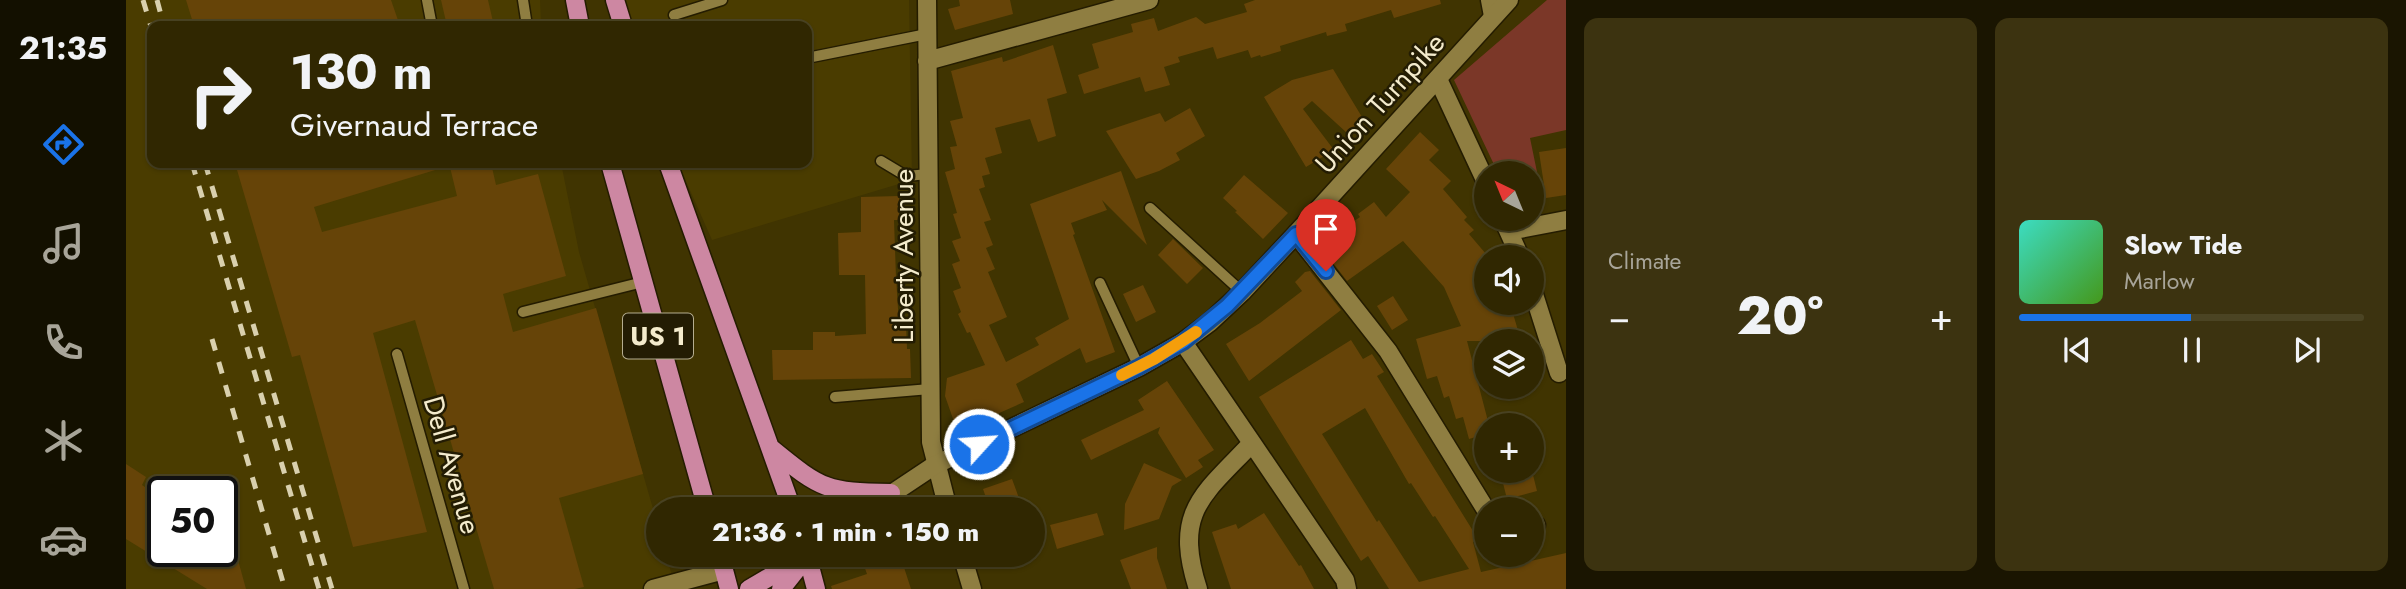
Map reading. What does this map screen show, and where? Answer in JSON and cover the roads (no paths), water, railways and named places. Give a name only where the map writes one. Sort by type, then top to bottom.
[{"type":"main road","points":[[575,0],[579,21]]},
{"type":"main road","points":[[615,0],[621,21]]},
{"type":"main road","name":"US 1","points":[[611,168],[704,497]]},
{"type":"main road","points":[[670,168],[788,497]]},
{"type":"main road","points":[[771,448],[813,481],[825,487],[850,492],[891,493]]},
{"type":"main road","points":[[723,567],[729,589]]},
{"type":"main road","points":[[749,589],[774,584],[793,567]]},
{"type":"main road","points":[[810,567],[816,589]]},
{"type":"street","name":"Liberty Avenue","points":[[927,0],[931,442],[944,497]]},
{"type":"street","points":[[927,61],[1149,0]]},
{"type":"street","name":"Union Turnpike","points":[[886,497],[935,465],[1139,367],[1183,342],[1210,321],[1242,292],[1437,79],[1492,8],[1509,0]]},
{"type":"street","points":[[1437,79],[1476,161]]},
{"type":"street","points":[[1544,222],[1566,220]]},
{"type":"street","points":[[1296,234],[1388,351],[1478,497]]},
{"type":"street","points":[[1541,315],[1559,373]]},
{"type":"street","points":[[1183,342],[1345,580],[1347,589]]},
{"type":"street","points":[[1198,589],[1191,567],[1193,511],[1205,491],[1252,443]]},
{"type":"street","points":[[653,589],[711,567]]},
{"type":"street","points":[[966,567],[972,589]]},
{"type":"lane","points":[[427,0],[432,21]]},
{"type":"lane","points":[[523,0],[526,21]]},
{"type":"lane","points":[[674,15],[722,0]]},
{"type":"lane","points":[[812,57],[927,34]]},
{"type":"lane","points":[[881,161],[906,176],[929,174]]},
{"type":"lane","points":[[1150,208],[1242,292]]},
{"type":"lane","points":[[523,312],[643,282]]},
{"type":"lane","points":[[1100,283],[1139,367]]},
{"type":"lane","name":"Dell Avenue","points":[[397,354],[464,589]]},
{"type":"lane","points":[[835,397],[930,389]]},
{"type":"railway","points":[[143,0],[149,21]]},
{"type":"railway","points":[[157,0],[163,21]]},
{"type":"railway","points":[[193,168],[319,589]]},
{"type":"railway","points":[[206,168],[332,589]]},
{"type":"railway","points":[[212,339],[285,589]]}]
